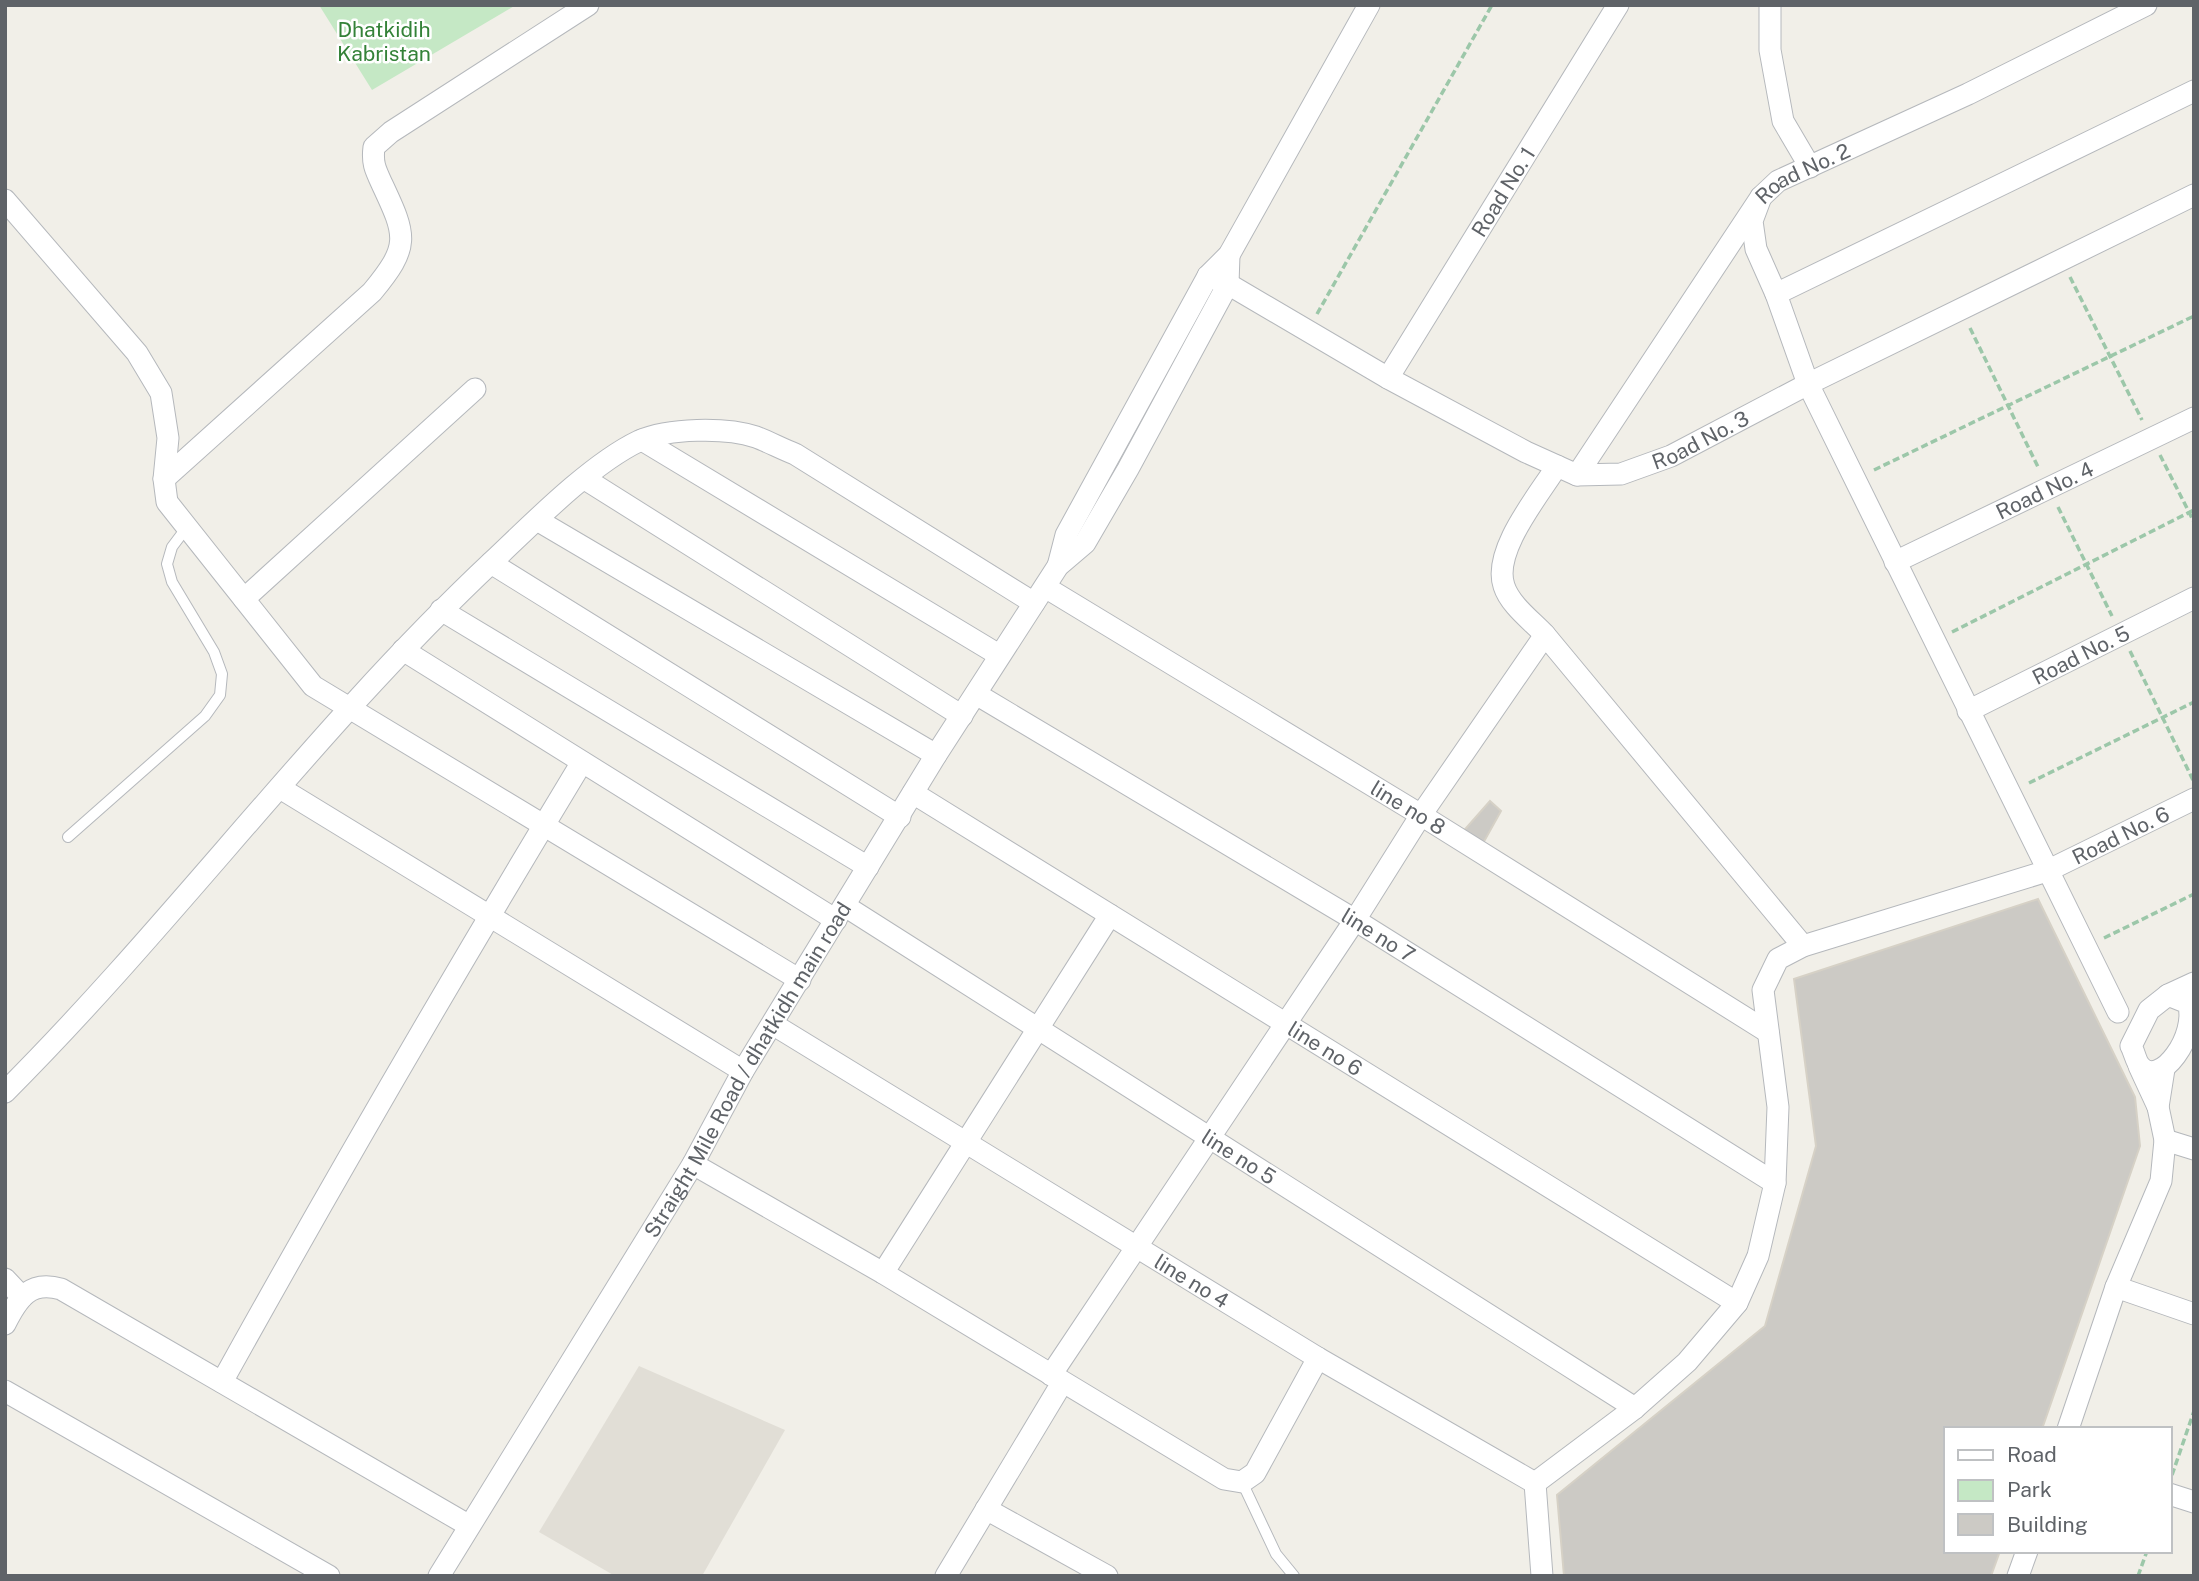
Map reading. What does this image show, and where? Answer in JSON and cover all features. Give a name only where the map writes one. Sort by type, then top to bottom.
[{"type":"street","points":[[164,479],[372,292],[391,269],[402,249],[401,237],[399,224],[372,163],[374,147],[391,132],[589,5]]},
{"type":"street","name":"Straight Mile Road / dhatkidh main road","points":[[439,1576],[693,1164],[743,1071],[774,1025],[936,755],[1058,566],[1066,535],[1208,276],[1229,255],[1369,5]]},
{"type":"street","name":"Road No. 1","points":[[1388,378],[1618,5]]},
{"type":"street","points":[[1770,5],[1770,50],[1783,121],[1810,167]]},
{"type":"street","name":"Road No. 2","points":[[1577,475],[1760,197],[1778,181],[1968,94],[2146,5]]},
{"type":"street","points":[[1776,294],[2194,90]]},
{"type":"street","name":"Road No. 3","points":[[1208,276],[1228,284],[1388,378],[1557,466],[1577,475],[1621,474],[1671,456],[1808,384],[2194,195]]},
{"type":"street","points":[[1760,197],[1752,221],[1756,249],[1776,294],[1808,384],[2118,1012],[2158,1107],[2165,1140],[2161,1181],[2116,1287],[2069,1427]]},
{"type":"street","points":[[5,200],[137,353],[161,393],[168,438],[164,479],[167,502],[313,686],[800,980]]},
{"type":"street","name":"Straight Mile Road / dhatkidh main road","points":[[1058,566],[1085,543],[1129,469],[1228,284],[1229,255]]},
{"type":"street","points":[[244,599],[475,389]]},
{"type":"street","name":"Road No. 4","points":[[1895,562],[2194,418]]},
{"type":"street","name":"line no 8","points":[[642,440],[712,429],[754,436],[795,454],[1421,816],[1768,1032]]},
{"type":"street","points":[[5,1092],[441,610],[585,479],[610,458],[642,440],[999,655]]},
{"type":"street","points":[[1557,466],[1509,544],[1501,566],[1504,587],[1803,946]]},
{"type":"street","points":[[585,479],[962,716]]},
{"type":"street","points":[[537,520],[936,755]]},
{"type":"street","points":[[491,563],[900,817]]},
{"type":"street","name":"Road No. 5","points":[[1968,711],[2194,598]]},
{"type":"street","points":[[441,610],[868,867]]},
{"type":"street","points":[[946,1576],[1057,1379],[1136,1247],[1355,920],[1421,816],[1545,635]]},
{"type":"street","name":"line no 5","points":[[403,650],[582,762],[1036,1028],[1635,1408]]},
{"type":"street","name":"line no 7","points":[[976,694],[1355,920],[1775,1183]]},
{"type":"street","points":[[222,1382],[489,915],[582,762]]},
{"type":"street","points":[[280,788],[743,1071]]},
{"type":"street","name":"line no 6","points":[[913,793],[1737,1303]]},
{"type":"street","name":"Road No. 6","points":[[1535,1483],[1635,1408],[1687,1362],[1737,1303],[1758,1256],[1775,1183],[1778,1107],[1763,990],[1778,960],[1803,946],[2047,871],[2194,799]]},
{"type":"street","points":[[883,1273],[1110,915]]},
{"type":"street","points":[[2131,1046],[2148,1010],[2168,995],[2194,983]]},
{"type":"street","points":[[2139,1066],[2147,1071],[2165,1069],[2187,1052],[2193,1015],[2188,1003],[2168,995]]},
{"type":"street","points":[[2118,1012],[2148,1010]]},
{"type":"street","name":"line no 4","points":[[774,1025],[1318,1358],[1535,1483]]},
{"type":"street","points":[[2158,1107],[2165,1069]]},
{"type":"street","points":[[2165,1140],[2194,1149]]},
{"type":"street","points":[[693,1164],[883,1273],[1224,1479],[1242,1482],[1255,1473],[1318,1358]]},
{"type":"street","points":[[5,1279],[22,1297]]},
{"type":"street","points":[[5,1324],[22,1297],[45,1284],[61,1289],[468,1525]]},
{"type":"street","points":[[2116,1287],[2194,1314]]},
{"type":"street","points":[[5,1391],[330,1576]]},
{"type":"street","points":[[1535,1483],[1542,1576]]},
{"type":"street","points":[[2171,1495],[2194,1502]]},
{"type":"street","points":[[986,1509],[1107,1576]]},
{"type":"street","points":[[2018,1576],[2025,1553]]},
{"type":"lane","points":[[68,838],[205,716],[220,695],[222,674],[214,652],[172,582],[167,564],[172,547],[187,527]]},
{"type":"lane","points":[[1242,1482],[1276,1554],[1294,1576]]},
{"type":"path","points":[[1307,331],[1492,5]]},
{"type":"path","points":[[2061,260],[2191,511],[2194,522]]},
{"type":"path","points":[[1961,309],[2194,781]]},
{"type":"path","points":[[1855,479],[2194,316]]},
{"type":"path","points":[[1934,641],[2191,511]]},
{"type":"path","points":[[2009,793],[2194,702]]},
{"type":"path","points":[[2085,947],[2194,894]]},
{"type":"path","points":[[2171,1478],[2194,1411]]},
{"type":"path","points":[[2138,1576],[2146,1553]]},
{"type":"shaded area","points":[[639,1366],[785,1430],[702,1576],[615,1576],[539,1532]]},
{"type":"green space","name":"Dhatkidih Kabristan","points":[[319,5],[516,5],[372,90]]},
{"type":"building","points":[[1490,801],[1501,811],[1481,847],[1460,835]]},
{"type":"building","points":[[2038,899],[2135,1097],[2140,1146],[2043,1427],[1944,1427],[1944,1553],[1999,1553],[1991,1576],[1564,1576],[1557,1495],[1765,1326],[1816,1146],[1794,979]]}]
